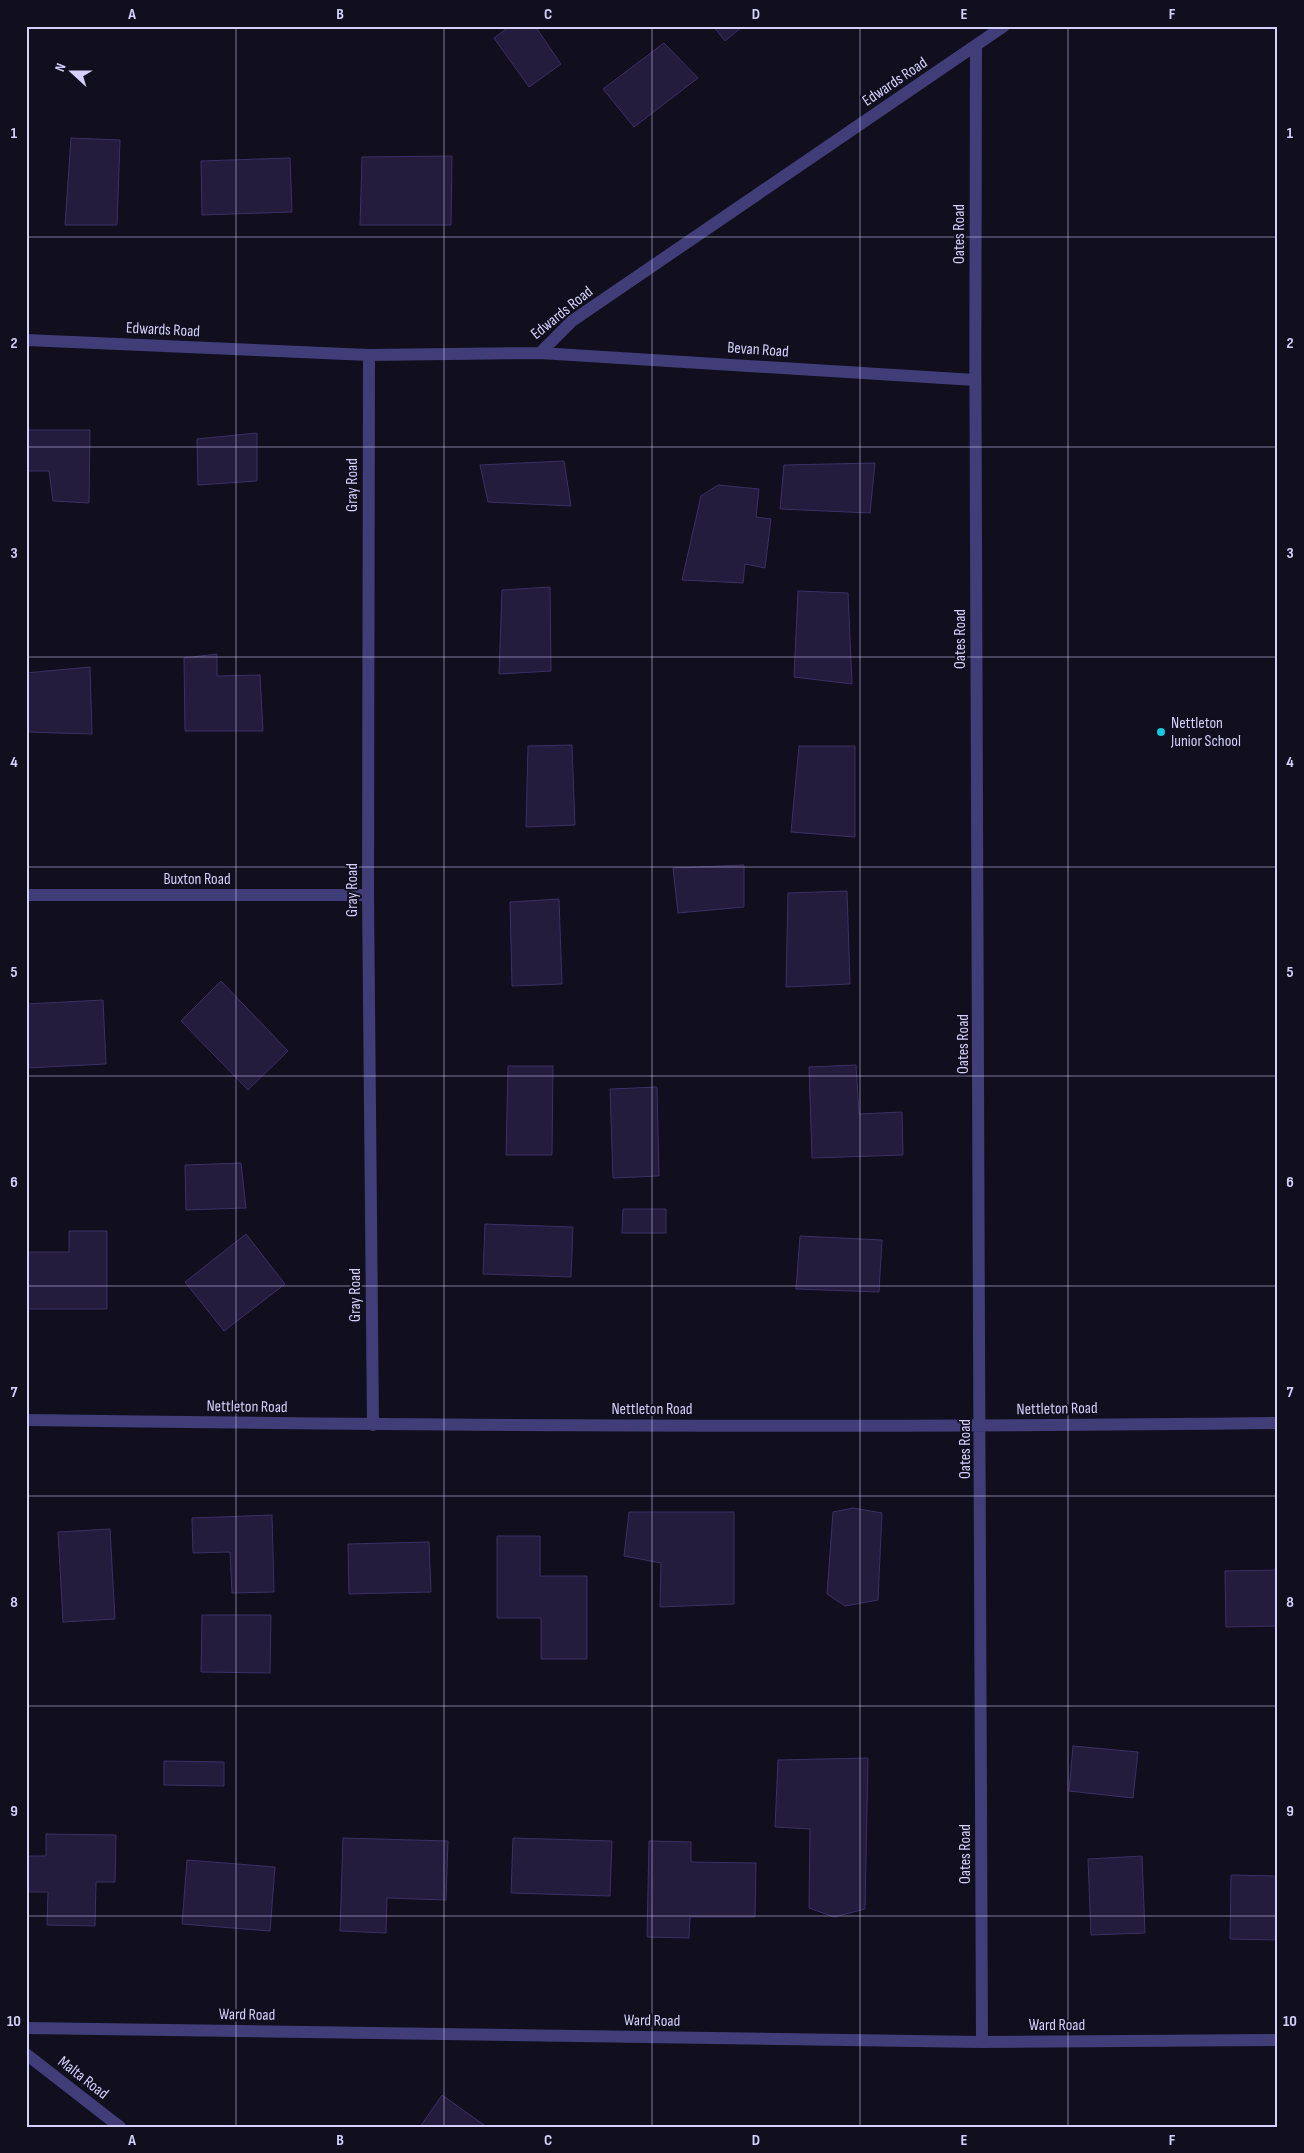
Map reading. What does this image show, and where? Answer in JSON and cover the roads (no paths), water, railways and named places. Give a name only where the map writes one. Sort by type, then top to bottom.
[{"type":"street","name":"Edwards Road","points":[[26,340],[369,356],[540,353],[572,321],[976,47],[1004,26]]},
{"type":"street","name":"Oates Road","points":[[976,47],[974,380],[981,1427],[982,2042]]},
{"type":"street","name":"Bevan Road","points":[[540,353],[974,380]]},
{"type":"street","name":"Gray Road","points":[[369,356],[368,895],[373,1425]]},
{"type":"street","name":"Buxton Road","points":[[26,895],[368,895]]},
{"type":"street","name":"Nettleton Road","points":[[26,1420],[373,1425],[981,1427],[1278,1423]]},
{"type":"street","name":"Ward Road","points":[[26,2028],[982,2042],[1278,2040]]},
{"type":"street","name":"Malta Road","points":[[26,2054],[120,2127]]},
{"type":"place","name":"Nettleton Junior School","points":[[1161,732]]}]
